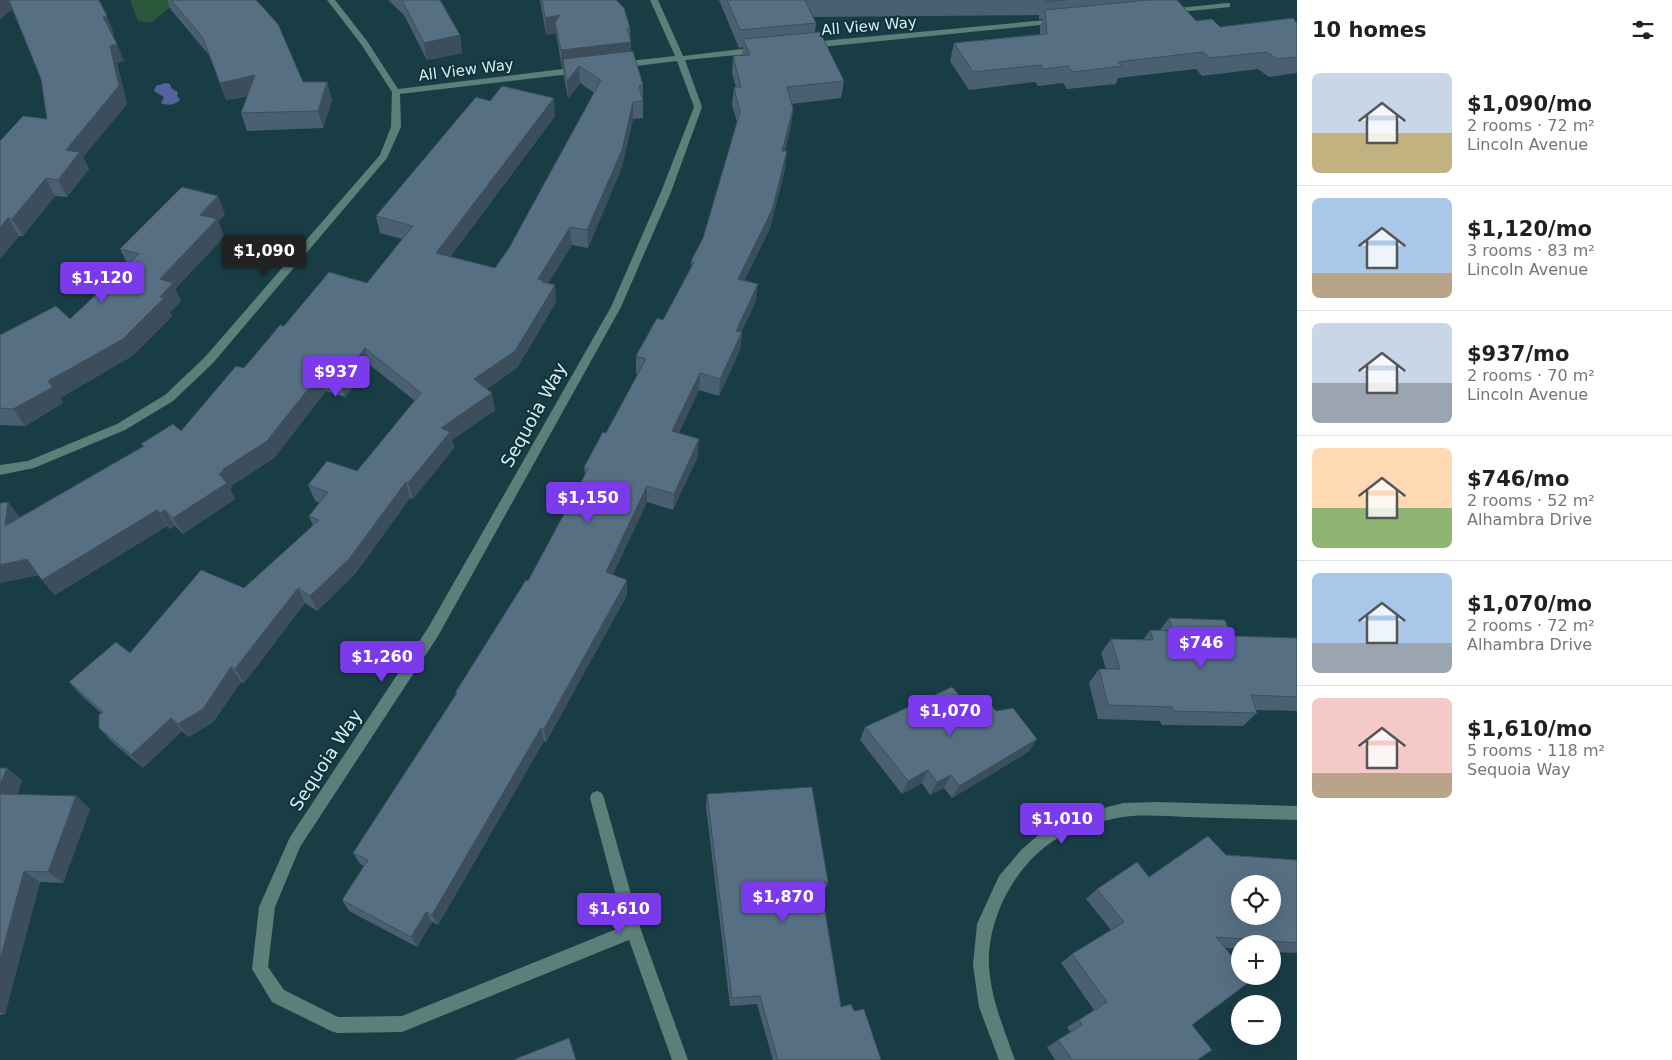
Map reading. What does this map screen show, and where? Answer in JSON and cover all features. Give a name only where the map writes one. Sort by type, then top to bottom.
[{"type":"street","points":[[0,470],[30,465],[122,427],[169,398],[209,360],[384,156],[396,127],[396,92],[364,43],[331,0]]},
{"type":"street","name":"Sequoia Way","points":[[633,930],[402,1024],[337,1025],[278,996],[260,969],[267,907],[295,842],[432,632],[616,307],[666,192],[698,107],[680,58],[654,0]]},
{"type":"street","points":[[1157,12],[1226,5]]},
{"type":"street","name":"All View Way","points":[[799,46],[1068,20]]},
{"type":"street","points":[[611,66],[769,49]]},
{"type":"street","name":"All View Way","points":[[396,92],[592,68]]},
{"type":"street","points":[[597,798],[633,930],[680,1060]]},
{"type":"street","points":[[1007,1060],[987,1007],[981,965],[985,924],[1004,881],[1027,854],[1053,832],[1088,819],[1123,810],[1158,809],[1297,813]]},
{"type":"green space","points":[[130,0],[168,0],[174,4],[151,23],[138,21]]},
{"type":"water","points":[[165,83],[170,84],[172,89],[178,92],[177,96],[180,100],[178,102],[171,104],[161,103],[164,97],[154,91],[156,86]]},
{"type":"building","points":[[9,0],[99,0],[107,16],[103,17],[117,44],[110,46],[119,86],[66,150],[80,152],[58,180],[46,178],[12,219],[8,218],[0,228],[0,141],[23,116],[47,119],[41,79]]},
{"type":"building","points":[[171,0],[256,0],[278,24],[303,82],[327,82],[318,111],[241,113],[255,75],[220,83],[203,38]]},
{"type":"building","points":[[402,0],[440,0],[460,35],[424,43]]},
{"type":"building","points":[[542,0],[616,0],[624,8],[630,28],[627,28],[631,42],[561,50],[555,22],[560,15],[545,18]]},
{"type":"building","points":[[727,0],[805,0],[816,23],[740,30]]},
{"type":"building","points":[[1045,0],[1065,0],[1045,2]]},
{"type":"building","points":[[1149,0],[1177,0],[1196,21],[1212,19],[1220,27],[1293,18],[1297,23],[1297,57],[1277,59],[1267,52],[1210,58],[1203,52],[1118,62],[1122,66],[1073,72],[1068,66],[1043,69],[1041,65],[973,72],[954,43],[1047,34],[1045,10]]},
{"type":"building","points":[[820,32],[844,81],[787,87],[793,109],[782,151],[787,151],[772,210],[738,279],[758,284],[736,331],[742,332],[720,379],[700,373],[672,431],[699,439],[674,494],[647,486],[606,572],[627,580],[544,729],[541,728],[432,915],[426,912],[411,937],[342,900],[368,860],[353,853],[457,693],[455,693],[526,580],[528,581],[588,469],[584,467],[603,432],[606,433],[646,359],[636,356],[657,318],[663,320],[694,262],[691,261],[703,238],[740,112],[734,87],[741,87],[733,56],[750,55],[743,39]]},
{"type":"building","points":[[633,51],[643,85],[639,86],[643,101],[633,102],[622,150],[587,230],[570,227],[538,279],[555,285],[515,351],[474,379],[492,393],[441,428],[450,432],[408,483],[406,482],[349,559],[310,596],[298,588],[235,669],[231,667],[203,709],[178,724],[171,718],[131,755],[99,728],[99,715],[103,712],[69,682],[116,642],[130,653],[201,570],[244,588],[319,520],[309,516],[328,492],[308,485],[327,461],[357,471],[421,393],[365,348],[340,380],[320,374],[267,441],[222,470],[223,472],[219,474],[227,483],[173,518],[165,510],[160,513],[157,510],[42,580],[27,559],[0,565],[0,503],[8,502],[5,526],[144,446],[141,444],[173,424],[181,431],[236,366],[244,368],[280,325],[284,326],[329,272],[367,283],[413,226],[376,216],[476,97],[490,101],[502,86],[554,98],[436,253],[495,268],[509,248],[601,80],[579,66],[567,81],[563,59]]},
{"type":"building","points":[[182,187],[218,196],[200,215],[217,219],[160,279],[173,283],[160,297],[164,298],[123,339],[48,381],[53,387],[13,409],[0,408],[0,335],[56,306],[70,319],[139,254],[120,249]]},
{"type":"building","points":[[1169,618],[1225,620],[1231,636],[1297,638],[1297,697],[1251,695],[1257,713],[1174,711],[1172,707],[1108,705],[1099,669],[1120,669],[1111,639],[1153,640],[1150,630],[1173,631]]},
{"type":"building","points":[[952,687],[965,702],[982,695],[996,711],[1013,708],[1037,739],[959,786],[951,775],[937,782],[928,770],[908,781],[865,727]]},
{"type":"building","points":[[0,768],[7,768],[0,785]]},
{"type":"building","points":[[812,787],[828,882],[820,882],[841,1007],[851,1004],[854,1011],[864,1009],[881,1060],[778,1060],[760,996],[732,998],[707,794]]},
{"type":"building","points":[[0,794],[76,796],[48,872],[24,871],[0,960]]},
{"type":"building","points":[[1208,836],[1226,855],[1297,860],[1297,943],[1281,942],[1281,935],[1231,935],[1231,938],[1216,937],[1231,955],[1231,985],[1245,985],[1192,1025],[1212,1050],[1197,1060],[1072,1060],[1058,1040],[1082,1025],[1079,1020],[1107,1002],[1072,954],[1124,922],[1097,889],[1137,862],[1149,877]]},
{"type":"building","points":[[569,1038],[576,1060],[515,1060],[515,1059]]}]
